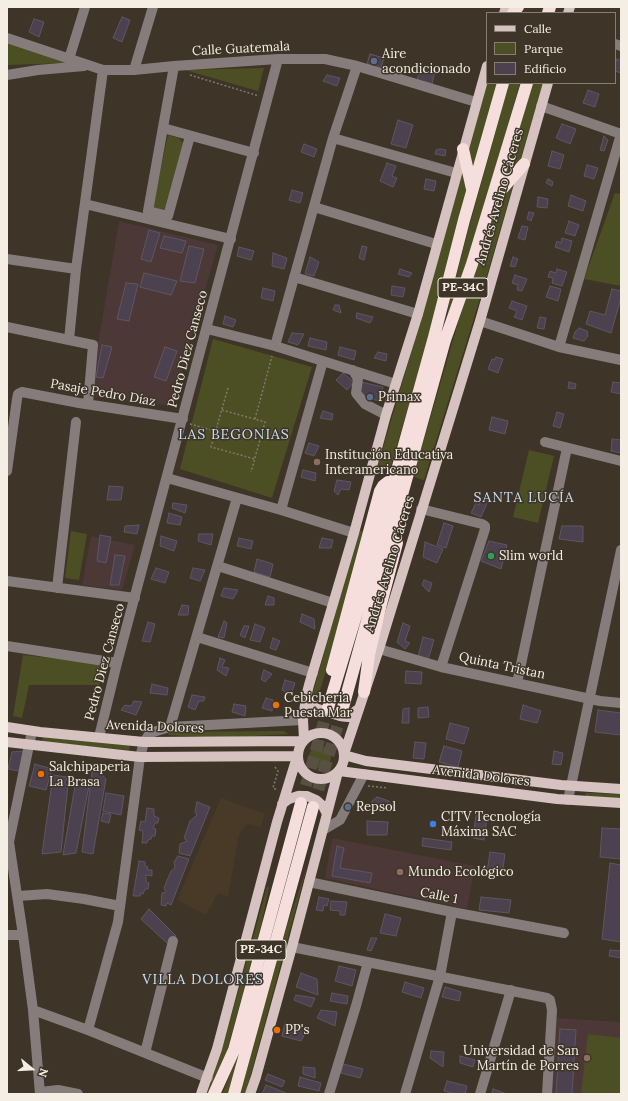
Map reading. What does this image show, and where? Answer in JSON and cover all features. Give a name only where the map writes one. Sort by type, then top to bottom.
[{"type":"highway","name":"Andrés Avelino Cáceres","points":[[364,692],[369,655],[409,500],[408,492],[401,486],[388,482],[380,491],[327,686],[329,706],[380,530],[434,337],[473,190],[504,84]]},
{"type":"highway","name":"Andrés Avelino Cáceres","points":[[342,711],[446,340],[472,264],[526,84]]},
{"type":"highway","points":[[463,150],[473,190]]},
{"type":"highway","points":[[491,202],[524,164]]},
{"type":"highway","name":"PE-34C","points":[[214,1094],[234,1050],[301,803]]},
{"type":"highway","name":"PE-34C","points":[[234,1094],[313,807]]},
{"type":"main road","points":[[304,741],[303,720],[306,697],[354,533],[386,415],[418,314],[436,244],[486,69]]},
{"type":"main road","name":"Andrés Avelino Cáceres","points":[[344,755],[357,710],[379,649],[480,321],[548,84]]},
{"type":"main road","points":[[306,697],[315,708],[340,716],[348,717],[357,710]]},
{"type":"main road","name":"Avenida Dolores","points":[[7,727],[32,731],[144,742],[304,741]]},
{"type":"main road","points":[[201,1094],[218,1049],[282,804],[299,748],[310,736],[317,733],[324,733],[338,740],[342,747],[344,761],[332,777],[316,779],[309,777],[303,772],[299,765],[297,756]]},
{"type":"main road","points":[[7,742],[140,757],[297,756]]},
{"type":"main road","name":"Avenida Dolores","points":[[344,755],[366,762],[571,786],[621,789]]},
{"type":"main road","points":[[250,1094],[292,947],[338,771]]},
{"type":"main road","name":"Avenida Dolores","points":[[338,771],[568,800],[621,803]]},
{"type":"main road","points":[[282,804],[298,796],[307,796],[316,800],[323,806],[327,814]]},
{"type":"street","points":[[69,59],[85,7]]},
{"type":"street","points":[[134,70],[153,7]]},
{"type":"street","name":"Calle Guatemala","points":[[7,38],[103,70],[174,68],[278,59],[325,59],[357,66],[476,102]]},
{"type":"street","name":"Pedro Diez Canseco","points":[[98,737],[278,59]]},
{"type":"street","points":[[7,75],[88,65]]},
{"type":"street","points":[[275,346],[333,138],[357,66]]},
{"type":"street","points":[[174,68],[148,211],[168,216],[190,136]]},
{"type":"street","points":[[69,340],[76,269],[103,70]]},
{"type":"street","points":[[541,106],[621,134],[559,347]]},
{"type":"street","points":[[163,128],[254,153]]},
{"type":"street","points":[[333,138],[456,173]]},
{"type":"street","points":[[85,204],[231,239]]},
{"type":"street","points":[[314,207],[436,244]]},
{"type":"street","points":[[7,259],[76,269]]},
{"type":"street","points":[[294,277],[418,314]]},
{"type":"street","points":[[480,321],[559,347],[621,360]]},
{"type":"street","points":[[7,327],[94,345],[88,404]]},
{"type":"street","points":[[207,329],[275,346],[396,384]]},
{"type":"street","points":[[281,510],[323,360]]},
{"type":"street","points":[[352,370],[358,379],[356,393],[365,404],[386,415]]},
{"type":"street","name":"Pasaje Pedro Díaz","points":[[7,471],[18,394],[22,392],[183,421]]},
{"type":"street","points":[[57,588],[76,422]]},
{"type":"street","points":[[545,442],[621,461]]},
{"type":"street","points":[[517,683],[567,448]]},
{"type":"street","points":[[167,478],[281,510],[354,533]]},
{"type":"street","points":[[170,727],[237,498]]},
{"type":"street","points":[[421,509],[482,524],[485,529],[441,667]]},
{"type":"street","points":[[568,800],[621,550]]},
{"type":"street","points":[[218,566],[333,603]]},
{"type":"street","points":[[7,581],[135,598]]},
{"type":"street","points":[[197,637],[313,673]]},
{"type":"street","points":[[7,646],[117,663]]},
{"type":"street","name":"Quinta Tristan","points":[[379,649],[441,667],[590,699],[621,703]]},
{"type":"street","points":[[88,1030],[118,922],[140,757],[144,742],[150,733],[170,727],[303,720]]},
{"type":"street","points":[[32,731],[9,842],[23,934],[40,1093],[58,1090],[78,1094]]},
{"type":"street","points":[[323,830],[340,820],[364,774]]},
{"type":"street","name":"Calle 1","points":[[309,882],[452,912],[564,933]]},
{"type":"street","points":[[18,896],[47,894],[120,906]]},
{"type":"street","points":[[405,1094],[440,976],[452,912]]},
{"type":"street","points":[[7,935],[23,934]]},
{"type":"street","points":[[145,1053],[173,941]]},
{"type":"street","points":[[292,947],[547,998],[550,1000],[552,1005],[547,1094]]},
{"type":"street","points":[[329,1094],[368,962]]},
{"type":"street","points":[[480,1094],[511,990]]},
{"type":"street","points":[[32,1010],[88,1030],[208,1078]]},
{"type":"path","points":[[174,68],[268,99]]},
{"type":"path","points":[[255,419],[275,346]]},
{"type":"path","points":[[228,388],[211,446],[255,459]]},
{"type":"path","points":[[222,410],[265,422],[251,472]]},
{"type":"path","points":[[183,421],[215,431]]},
{"type":"shaded area","points":[[119,221],[218,245],[172,406],[89,396]]},
{"type":"shaded area","points":[[91,536],[135,545],[122,590],[82,585]]},
{"type":"shaded area","points":[[221,798],[265,814],[261,827],[247,824],[239,834],[228,897],[218,893],[206,915],[177,900]]},
{"type":"shaded area","name":"Mundo Ecológico","points":[[332,838],[475,866],[467,909],[325,878]]},
{"type":"shaded area","name":"Universidad de San Martín de Porres","points":[[556,1018],[621,1022],[621,1094],[551,1094]]},
{"type":"green space","points":[[7,42],[68,63],[7,65]]},
{"type":"green space","points":[[264,68],[258,91],[185,70]]},
{"type":"green space","points":[[487,84],[499,84],[472,173],[468,147]]},
{"type":"green space","points":[[509,84],[520,84],[478,228],[446,323],[449,304]]},
{"type":"green space","points":[[532,84],[543,84],[519,164],[502,184]]},
{"type":"green space","points":[[168,135],[179,138],[183,143],[164,211],[152,209]]},
{"type":"green space","points":[[464,164],[469,186],[437,308],[390,469],[378,465],[425,305]]},
{"type":"green space","points":[[515,179],[424,480],[413,477],[458,323],[498,199]]},
{"type":"green space","points":[[615,193],[621,194],[621,286],[584,279]]},
{"type":"green space","points":[[213,339],[312,367],[272,498],[180,469]]},
{"type":"green space","points":[[529,450],[554,456],[538,523],[513,517]]},
{"type":"green space","points":[[359,530],[366,532],[318,697],[312,696]]},
{"type":"green space","points":[[71,531],[87,534],[79,580],[65,578]]},
{"type":"green space","points":[[23,655],[106,664],[99,685],[29,685],[22,718],[13,716]]},
{"type":"green space","points":[[284,731],[288,734],[221,738],[168,735],[169,732]]},
{"type":"green space","points":[[43,736],[130,745],[129,750],[42,742]]},
{"type":"green space","points":[[320,746],[328,749],[331,757],[328,765],[320,768],[312,765],[309,757],[312,749]]},
{"type":"green space","points":[[586,793],[621,794],[621,801],[585,799]]},
{"type":"green space","points":[[307,867],[251,1074],[245,1094],[240,1094],[287,925]]},
{"type":"green space","points":[[267,887],[269,887],[262,922],[227,1052],[209,1094],[206,1094],[222,1050]]},
{"type":"green space","points":[[588,1034],[621,1038],[621,1094],[581,1094]]},
{"type":"green space","points":[[240,1049],[228,1094],[222,1094],[226,1085]]},
{"type":"building","points":[[122,17],[130,20],[122,42],[113,38]]},
{"type":"building","points":[[34,19],[44,22],[39,37],[29,32]]},
{"type":"building","points":[[370,54],[384,58],[381,68],[367,64]]},
{"type":"building","points":[[617,59],[621,61],[621,73],[616,71]]},
{"type":"building","points":[[421,66],[435,71],[432,84],[417,80]]},
{"type":"building","points":[[327,75],[340,78],[337,86],[323,81]]},
{"type":"building","points":[[588,90],[599,94],[595,107],[583,103]]},
{"type":"building","points":[[398,120],[413,125],[406,148],[391,144]]},
{"type":"building","points":[[562,124],[576,129],[570,144],[556,138]]},
{"type":"building","points":[[604,136],[608,140],[604,151],[600,150]]},
{"type":"building","points":[[304,144],[317,149],[314,157],[301,152]]},
{"type":"building","points":[[436,150],[446,150],[445,156],[435,154]]},
{"type":"building","points":[[552,151],[564,155],[560,169],[548,166]]},
{"type":"building","points":[[387,163],[396,166],[392,176],[397,178],[393,187],[380,181]]},
{"type":"building","points":[[587,165],[598,168],[594,179],[584,176]]},
{"type":"building","points":[[426,179],[436,181],[434,191],[424,189]]},
{"type":"building","points":[[548,179],[553,182],[552,186],[546,183]]},
{"type":"building","points":[[292,190],[303,193],[300,203],[289,200]]},
{"type":"building","points":[[571,195],[586,201],[583,211],[568,206]]},
{"type":"building","points":[[538,197],[548,199],[547,208],[537,207]]},
{"type":"building","points":[[529,212],[534,213],[531,221],[527,219]]},
{"type":"building","points":[[569,221],[579,225],[575,236],[565,233]]},
{"type":"building","points":[[522,226],[528,227],[525,240],[518,238]]},
{"type":"building","points":[[149,230],[160,233],[151,262],[141,259]]},
{"type":"building","points":[[164,236],[186,241],[182,253],[160,248]]},
{"type":"building","points":[[562,238],[572,241],[569,252],[555,247],[557,241],[561,243]]},
{"type":"building","points":[[189,246],[204,249],[195,283],[180,281]]},
{"type":"building","points":[[362,246],[367,247],[364,260],[359,258]]},
{"type":"building","points":[[239,247],[254,251],[251,260],[237,256]]},
{"type":"building","points":[[273,253],[287,258],[284,269],[272,266]]},
{"type":"building","points":[[310,257],[319,262],[314,276],[305,274]]},
{"type":"building","points":[[513,257],[518,259],[515,267],[510,266]]},
{"type":"building","points":[[400,269],[412,273],[409,277],[398,274]]},
{"type":"building","points":[[557,269],[567,272],[562,286],[552,283],[553,278],[548,277],[550,271],[556,273]]},
{"type":"building","points":[[144,273],[177,281],[171,295],[140,287]]},
{"type":"building","points":[[515,275],[527,279],[522,291],[517,290],[518,285],[512,283]]},
{"type":"building","points":[[126,283],[138,284],[129,321],[117,319]]},
{"type":"building","points":[[392,286],[405,288],[403,297],[391,295]]},
{"type":"building","points":[[550,286],[561,289],[558,301],[546,297]]},
{"type":"building","points":[[263,288],[275,291],[273,301],[261,298]]},
{"type":"building","points":[[612,289],[621,291],[621,298],[611,333],[586,324],[590,311],[605,315]]},
{"type":"building","points":[[512,301],[527,306],[522,320],[514,317],[517,311],[509,308]]},
{"type":"building","points":[[335,305],[339,305],[341,313],[333,310]]},
{"type":"building","points":[[357,313],[373,317],[370,323],[356,318]]},
{"type":"building","points":[[225,316],[236,320],[233,327],[223,324]]},
{"type":"building","points":[[540,317],[546,318],[544,329],[537,328]]},
{"type":"building","points":[[579,328],[587,331],[588,336],[584,341],[573,338],[575,332]]},
{"type":"building","points":[[292,333],[304,334],[298,345],[288,342]]},
{"type":"building","points":[[310,338],[327,342],[326,350],[308,346]]},
{"type":"building","points":[[102,345],[112,347],[103,378],[96,377]]},
{"type":"building","points":[[165,347],[177,351],[166,381],[154,377]]},
{"type":"building","points":[[340,347],[356,351],[354,360],[338,355]]},
{"type":"building","points":[[378,352],[387,354],[386,361],[374,358]]},
{"type":"building","points":[[496,357],[503,359],[498,373],[488,369],[492,359],[495,360]]},
{"type":"building","points":[[343,373],[354,382],[347,390],[336,380]]},
{"type":"building","points":[[361,382],[383,387],[380,401],[358,396]]},
{"type":"building","points":[[569,382],[576,384],[575,389],[568,388]]},
{"type":"building","points":[[613,382],[621,383],[621,394],[611,392]]},
{"type":"building","points":[[323,411],[333,414],[332,420],[320,418]]},
{"type":"building","points":[[557,412],[564,414],[560,428],[553,426]]},
{"type":"building","points":[[492,417],[508,421],[505,434],[489,430]]},
{"type":"building","points":[[612,439],[621,440],[621,453],[611,451]]},
{"type":"building","points":[[309,443],[319,446],[314,456],[305,453]]},
{"type":"building","points":[[303,470],[316,473],[315,481],[301,477]]},
{"type":"building","points":[[337,480],[351,482],[349,490],[341,489],[338,495],[334,491]]},
{"type":"building","points":[[109,486],[123,487],[121,500],[107,500]]},
{"type":"building","points":[[481,498],[488,501],[481,517],[471,513],[476,503],[479,505]]},
{"type":"building","points":[[173,503],[187,505],[185,513],[172,508]]},
{"type":"building","points":[[169,513],[182,517],[180,525],[167,523]]},
{"type":"building","points":[[444,523],[453,526],[446,548],[437,545]]},
{"type":"building","points":[[139,525],[137,534],[124,532],[125,526]]},
{"type":"building","points":[[562,526],[583,526],[583,542],[559,539]]},
{"type":"building","points":[[199,534],[213,534],[211,545],[198,541]]},
{"type":"building","points":[[100,535],[111,537],[106,563],[97,561]]},
{"type":"building","points":[[161,536],[177,541],[174,551],[160,546]]},
{"type":"building","points":[[239,538],[253,541],[251,549],[237,546]]},
{"type":"building","points":[[322,538],[333,540],[331,548],[319,548]]},
{"type":"building","points":[[489,541],[507,545],[501,569],[481,561]]},
{"type":"building","points":[[425,542],[443,549],[437,563],[423,557]]},
{"type":"building","points":[[115,555],[125,556],[119,585],[110,585]]},
{"type":"building","points":[[257,559],[273,564],[270,577],[254,572]]},
{"type":"building","points":[[156,568],[169,572],[165,583],[151,579]]},
{"type":"building","points":[[193,568],[205,570],[200,581],[190,578]]},
{"type":"building","points":[[424,580],[432,583],[429,592],[422,585]]},
{"type":"building","points":[[224,588],[238,590],[233,599],[221,596]]},
{"type":"building","points":[[268,596],[274,598],[274,605],[265,605]]},
{"type":"building","points":[[182,605],[189,606],[188,615],[178,615]]},
{"type":"building","points":[[302,614],[314,619],[315,629],[300,622]]},
{"type":"building","points":[[224,621],[227,623],[224,638],[218,637]]},
{"type":"building","points":[[148,622],[155,624],[150,642],[142,641]]},
{"type":"building","points":[[403,623],[410,626],[405,641],[410,643],[405,649],[397,642]]},
{"type":"building","points":[[255,624],[265,628],[260,642],[250,640]]},
{"type":"building","points":[[244,626],[249,626],[245,638],[240,635]]},
{"type":"building","points":[[423,637],[434,640],[428,660],[418,657]]},
{"type":"building","points":[[273,638],[280,641],[276,650],[270,648]]},
{"type":"building","points":[[220,658],[225,660],[222,667],[229,668],[226,676],[217,670]]},
{"type":"building","points":[[264,670],[272,674],[265,682],[261,679]]},
{"type":"building","points":[[406,671],[422,672],[421,684],[405,683]]},
{"type":"building","points":[[285,680],[295,683],[291,695],[282,690]]},
{"type":"building","points":[[152,684],[168,688],[167,695],[150,693]]},
{"type":"building","points":[[192,695],[205,697],[204,701],[199,701],[195,710],[188,707]]},
{"type":"building","points":[[266,698],[273,700],[272,711],[262,708]]},
{"type":"building","points":[[134,701],[142,702],[136,715],[121,710],[125,705],[131,706]]},
{"type":"building","points":[[234,704],[246,706],[245,716],[232,712]]},
{"type":"building","points":[[523,705],[541,711],[537,723],[520,719]]},
{"type":"building","points":[[428,707],[429,717],[418,718],[418,708]]},
{"type":"building","points":[[409,708],[409,723],[402,723],[403,709]]},
{"type":"building","points":[[598,710],[621,713],[621,735],[595,732]]},
{"type":"building","points":[[450,723],[469,728],[464,744],[446,739]]},
{"type":"building","points":[[415,742],[426,743],[424,759],[413,758]]},
{"type":"building","points":[[444,746],[462,751],[458,767],[439,762]]},
{"type":"building","points":[[23,751],[19,771],[8,769],[12,752]]},
{"type":"building","points":[[554,751],[563,753],[561,765],[552,764]]},
{"type":"building","points":[[35,764],[52,769],[46,790],[29,786]]},
{"type":"building","points":[[93,764],[106,779],[93,854],[82,852]]},
{"type":"building","points":[[53,775],[67,777],[65,784],[68,785],[61,852],[42,854]]},
{"type":"building","points":[[75,786],[89,786],[76,853],[63,855]]},
{"type":"building","points":[[106,793],[124,796],[121,815],[103,811]]},
{"type":"building","points":[[377,797],[389,801],[390,808],[378,804],[376,810],[371,809],[372,801]]},
{"type":"building","points":[[197,802],[210,807],[190,856],[179,853],[180,844],[187,841],[184,838],[190,821],[197,815],[195,812]]},
{"type":"building","points":[[147,808],[154,809],[154,816],[159,818],[158,823],[155,823],[153,828],[156,829],[155,836],[152,836],[147,843],[142,843],[143,831],[139,830],[141,821],[145,822]]},
{"type":"building","points":[[103,813],[111,814],[109,823],[101,821]]},
{"type":"building","points":[[476,815],[487,817],[484,840],[473,838]]},
{"type":"building","points":[[367,821],[388,822],[387,835],[367,835]]},
{"type":"building","points":[[602,828],[621,829],[621,859],[600,857]]},
{"type":"building","points":[[423,838],[452,842],[451,850],[422,846]]},
{"type":"building","points":[[337,846],[344,848],[340,868],[372,873],[370,883],[332,876]]},
{"type":"building","points":[[490,852],[505,854],[502,875],[487,872]]},
{"type":"building","points":[[178,856],[189,859],[171,905],[167,903],[166,906],[161,905],[162,893],[166,892],[164,888],[171,871],[175,868],[174,862]]},
{"type":"building","points":[[139,861],[145,862],[145,866],[148,867],[147,870],[152,870],[152,876],[146,875],[146,882],[149,883],[148,889],[145,889],[143,894],[141,893],[140,896],[133,896]]},
{"type":"building","points":[[610,863],[621,865],[621,942],[602,939]]},
{"type":"building","points":[[319,897],[329,899],[327,906],[324,905],[323,911],[316,910]]},
{"type":"building","points":[[481,897],[511,900],[509,913],[479,910]]},
{"type":"building","points":[[331,901],[347,902],[345,915],[340,915],[340,911],[330,910]]},
{"type":"building","points":[[149,909],[176,936],[168,944],[141,919]]},
{"type":"building","points":[[385,914],[401,918],[396,936],[380,933]]},
{"type":"building","points":[[371,938],[377,938],[371,951],[367,950]]},
{"type":"building","points":[[610,950],[621,951],[621,958],[609,956]]},
{"type":"building","points":[[339,966],[356,970],[352,986],[335,981]]},
{"type":"building","points":[[301,973],[317,979],[318,995],[296,987]]},
{"type":"building","points":[[405,982],[424,988],[421,998],[402,992]]},
{"type":"building","points":[[445,987],[461,992],[459,1001],[442,997]]},
{"type":"building","points":[[332,993],[348,996],[347,1004],[330,1001]]},
{"type":"building","points":[[296,995],[315,998],[311,1007],[294,1000]]},
{"type":"building","points":[[321,1010],[337,1012],[335,1026],[317,1018]]},
{"type":"building","points":[[285,1023],[308,1028],[301,1041],[282,1036]]},
{"type":"building","points":[[560,1029],[576,1030],[572,1094],[556,1094]]},
{"type":"building","points":[[431,1051],[444,1052],[443,1067],[430,1058]]},
{"type":"building","points":[[460,1056],[475,1060],[473,1067],[460,1063]]},
{"type":"building","points":[[343,1064],[363,1069],[360,1078],[341,1073]]},
{"type":"building","points":[[303,1067],[315,1068],[315,1078],[303,1074]]},
{"type":"building","points":[[268,1074],[285,1081],[282,1087],[265,1080]]},
{"type":"building","points":[[300,1077],[321,1083],[319,1091],[298,1086]]},
{"type":"building","points":[[447,1081],[467,1086],[465,1094],[456,1094],[444,1091]]},
{"type":"building","points":[[266,1085],[286,1093],[262,1094]]},
{"type":"building","points":[[493,1089],[507,1094],[492,1094]]},
{"type":"tunnel","points":[[301,803],[328,708]]},
{"type":"tunnel","points":[[313,807],[342,711]]},
{"type":"place","name":"Aire acondicionado","points":[[374,61]]},
{"type":"place","name":"Primax","points":[[370,397]]},
{"type":"place","name":"Institución Educativa Interamericano","points":[[317,462]]},
{"type":"place","name":"Slim world","points":[[491,556]]},
{"type":"place","name":"Cebicheria Puesta Mar","points":[[276,705]]},
{"type":"place","name":"Salchipaperia La Brasa","points":[[41,774]]},
{"type":"place","name":"Repsol","points":[[348,807]]},
{"type":"place","name":"CITV Tecnología Máxima SAC","points":[[433,824]]},
{"type":"place","name":"Mundo Ecológico","points":[[400,872]]},
{"type":"place","name":"PP's","points":[[277,1030]]},
{"type":"place","name":"Universidad de San Martín de Porres","points":[[587,1058]]},
{"type":"district","name":"LAS BEGONIAS","points":[[234,435]]},
{"type":"district","name":"SANTA LUCÍA","points":[[524,498]]},
{"type":"district","name":"VILLA DOLORES","points":[[203,980]]}]
